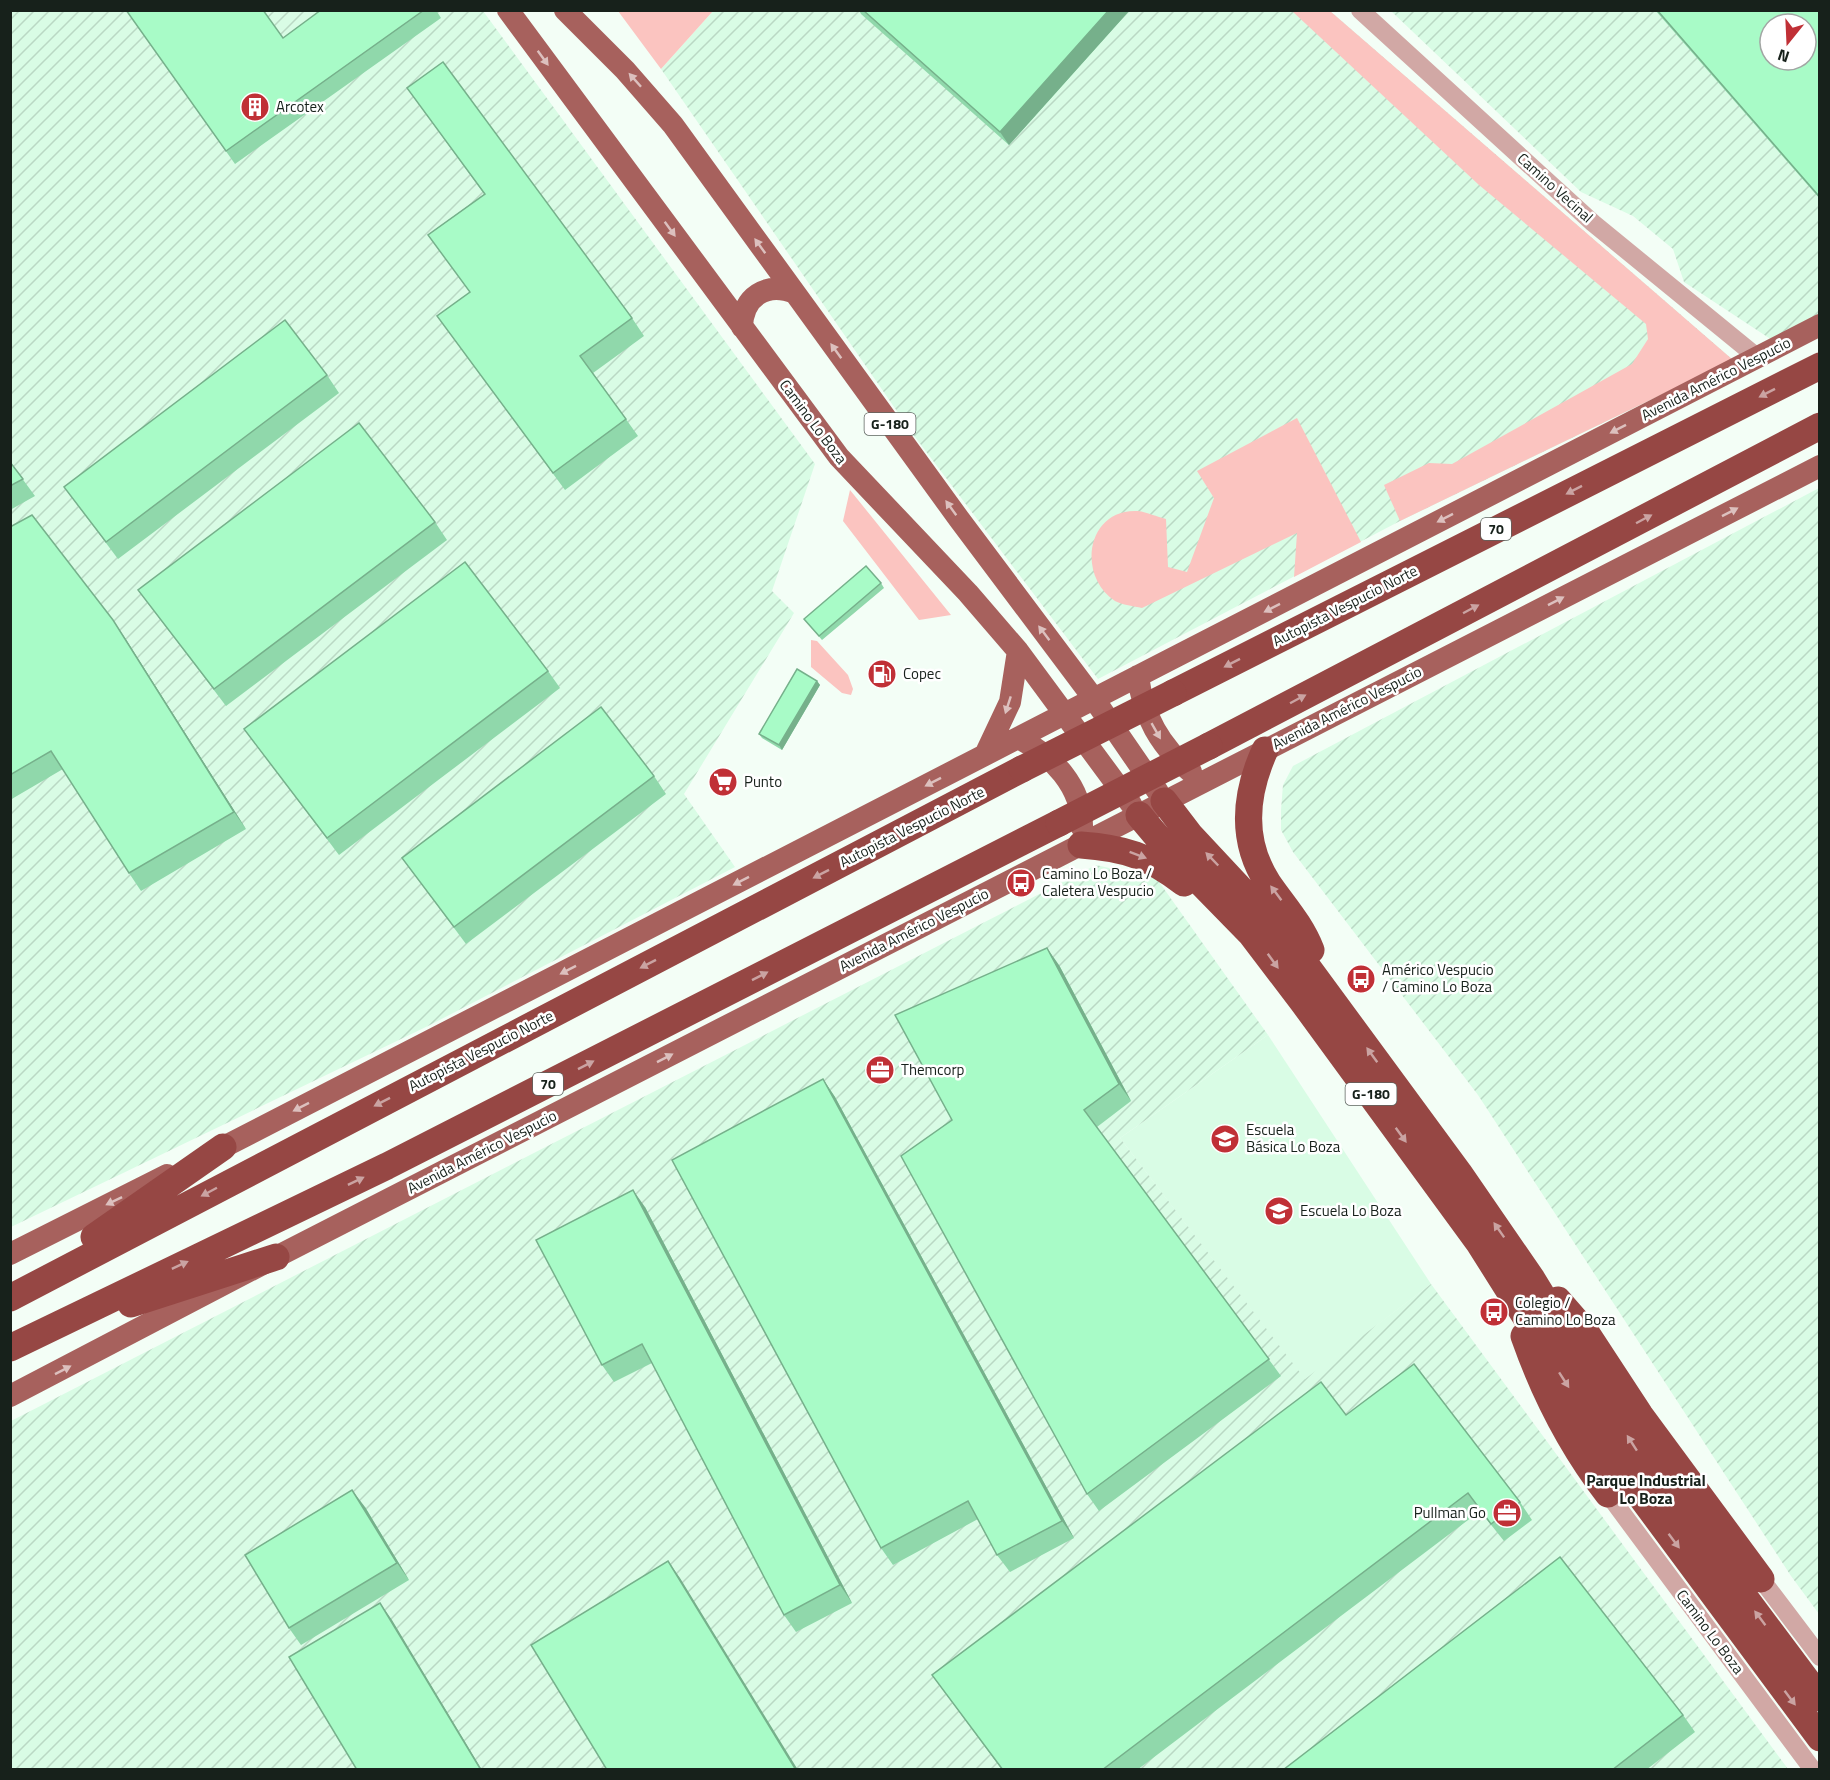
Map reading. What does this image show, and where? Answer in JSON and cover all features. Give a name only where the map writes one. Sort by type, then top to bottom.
[{"type":"highway","name":"Autopista Vespucio Norte","points":[[10,1296],[1022,769],[1820,366]]},
{"type":"highway","name":"70","points":[[22,1342],[387,1166],[1209,746],[1820,426]]},
{"type":"highway","points":[[1265,750],[1250,787],[1249,834],[1253,851],[1268,882],[1310,946],[1319,982]]},
{"type":"highway","name":"G-180","points":[[1164,801],[1190,835],[1287,939],[1459,1173],[1532,1279]]},
{"type":"highway","name":"G-180","points":[[1139,815],[1165,846],[1235,916],[1302,1001],[1501,1276]]},
{"type":"highway","points":[[1081,844],[1132,852],[1150,860],[1204,899],[1235,916]]},
{"type":"highway","points":[[10,1296],[223,1147]]},
{"type":"highway","points":[[22,1342],[276,1257]]},
{"type":"highway","points":[[1501,1276],[1551,1403],[1578,1452],[1608,1494]]},
{"type":"highway","points":[[1501,1276],[1627,1479],[1820,1738]]},
{"type":"highway","points":[[1532,1279],[1561,1303],[1585,1331],[1640,1415],[1761,1579]]},
{"type":"highway","points":[[1532,1279],[1644,1461],[1820,1698]]},
{"type":"main road","name":"Camino Lo Boza","points":[[508,10],[838,457],[968,593],[1018,651],[1139,815]]},
{"type":"main road","name":"G-180","points":[[565,10],[625,70],[673,125],[1094,699],[1164,801]]},
{"type":"main road","points":[[742,327],[746,306],[757,294],[776,288],[795,293]]},
{"type":"main road","name":"Avenida Américo Vespucio","points":[[10,1254],[223,1147],[1820,325]]},
{"type":"main road","name":"Avenida Américo Vespucio","points":[[10,1396],[276,1257],[1820,466]]},
{"type":"main road","points":[[985,755],[1010,702],[1018,651]]},
{"type":"main road","points":[[1138,676],[1144,708],[1158,736],[1179,762],[1205,781]]},
{"type":"main road","points":[[1018,738],[1046,754],[1061,771],[1073,791],[1081,808],[1081,844]]},
{"type":"street","name":"Camino Vecinal","points":[[1360,10],[1593,223],[1757,357]]},
{"type":"street","name":"Camino Lo Boza","points":[[1608,1494],[1813,1770]]},
{"type":"street","points":[[1761,1579],[1820,1657]]},
{"type":"shaded area","points":[[11,11],[483,11],[815,464],[772,591],[794,613],[684,794],[735,867],[428,1026],[11,1227]]},
{"type":"shaded area","points":[[618,11],[713,11],[661,69]]},
{"type":"shaded area","points":[[713,11],[1330,11],[1733,360],[1400,521],[1098,679],[912,433],[661,69]]},
{"type":"shaded area","points":[[1292,11],[1330,11],[1733,360],[1400,521],[1384,485],[1429,463],[1452,464],[1632,364],[1648,339],[1646,324],[1479,185]]},
{"type":"shaded area","points":[[1391,11],[1819,11],[1819,315],[1772,340],[1684,282],[1673,249],[1633,216],[1581,192]]},
{"type":"shaded area","points":[[1297,418],[1361,542],[1294,577],[1297,533],[1142,608],[1115,601],[1103,590],[1095,576],[1092,560],[1093,545],[1098,531],[1107,520],[1121,513],[1138,511],[1166,519],[1168,567],[1187,572],[1214,498],[1197,471]]},
{"type":"shaded area","points":[[1819,488],[1819,1614],[1791,1576],[1478,1095],[1293,852],[1281,830],[1281,810],[1283,785],[1293,766]]},
{"type":"shaded area","points":[[850,490],[951,615],[919,620],[843,521]]},
{"type":"shaded area","points":[[811,640],[817,641],[848,675],[853,689],[851,695],[842,693],[811,667]]},
{"type":"shaded area","points":[[1096,865],[1157,879],[1268,1035],[1120,1138],[1305,1379],[1431,1284],[1788,1769],[11,1770],[11,1421]]},
{"type":"shaded area","name":"Escuela Lo Boza","points":[[1268,1035],[1431,1284],[1305,1380],[1120,1138]]},
{"type":"building","name":"Arcotex","points":[[126,10],[263,10],[283,38],[321,10],[424,10],[226,151]]},
{"type":"building","points":[[863,10],[1109,10],[1000,132]]},
{"type":"building","points":[[1657,10],[1820,10],[1820,194],[1818,195]]},
{"type":"building","points":[[443,62],[632,318],[580,356],[626,419],[553,473],[437,316],[470,292],[428,235],[485,194],[407,88]]},
{"type":"building","points":[[285,320],[327,375],[106,542],[64,487]]},
{"type":"building","points":[[359,423],[435,522],[214,689],[138,590]]},
{"type":"building","points":[[10,462],[23,479],[10,486]]},
{"type":"building","points":[[32,515],[113,620],[234,812],[129,873],[51,751],[10,775],[10,527]]},
{"type":"building","points":[[465,562],[548,671],[327,838],[244,729]]},
{"type":"building","points":[[866,566],[881,583],[819,636],[804,619]]},
{"type":"building","points":[[797,669],[817,681],[779,745],[759,734]]},
{"type":"building","points":[[601,707],[654,776],[454,927],[402,858]]},
{"type":"building","points":[[1047,948],[1119,1084],[1084,1110],[1269,1359],[1087,1494],[901,1156],[952,1120],[895,1015]]},
{"type":"building","points":[[823,1079],[1062,1521],[997,1555],[968,1501],[881,1548],[672,1160]]},
{"type":"building","points":[[633,1190],[840,1585],[784,1615],[642,1344],[602,1365],[536,1240]]},
{"type":"building","points":[[1414,1364],[1520,1502],[1491,1524],[1468,1493],[1102,1770],[1003,1770],[932,1675],[1321,1382],[1346,1415]]},
{"type":"building","points":[[352,1490],[397,1563],[289,1628],[245,1555]]},
{"type":"building","points":[[1560,1557],[1683,1715],[1612,1770],[1283,1770]]},
{"type":"building","points":[[668,1561],[796,1770],[607,1770],[531,1645]]},
{"type":"building","points":[[380,1603],[481,1770],[357,1770],[289,1657]]},
{"type":"place","name":"Arcotex","points":[[255,107]]},
{"type":"place","name":"Copec","points":[[882,674]]},
{"type":"place","name":"Punto","points":[[723,782]]},
{"type":"place","name":"Camino Lo Boza / Caletera Vespucio","points":[[1021,883]]},
{"type":"place","name":"Américo Vespucio / Camino Lo Boza","points":[[1361,979]]},
{"type":"place","name":"Themcorp","points":[[880,1070]]},
{"type":"place","name":"Escuela Básica Lo Boza","points":[[1225,1139]]},
{"type":"place","name":"Escuela Lo Boza","points":[[1279,1211]]},
{"type":"place","name":"Colegio / Camino Lo Boza","points":[[1494,1312]]},
{"type":"place","name":"Pullman Go","points":[[1507,1513]]},
{"type":"district","name":"Parque Industrial Lo Boza","points":[[1646,1489]]}]
